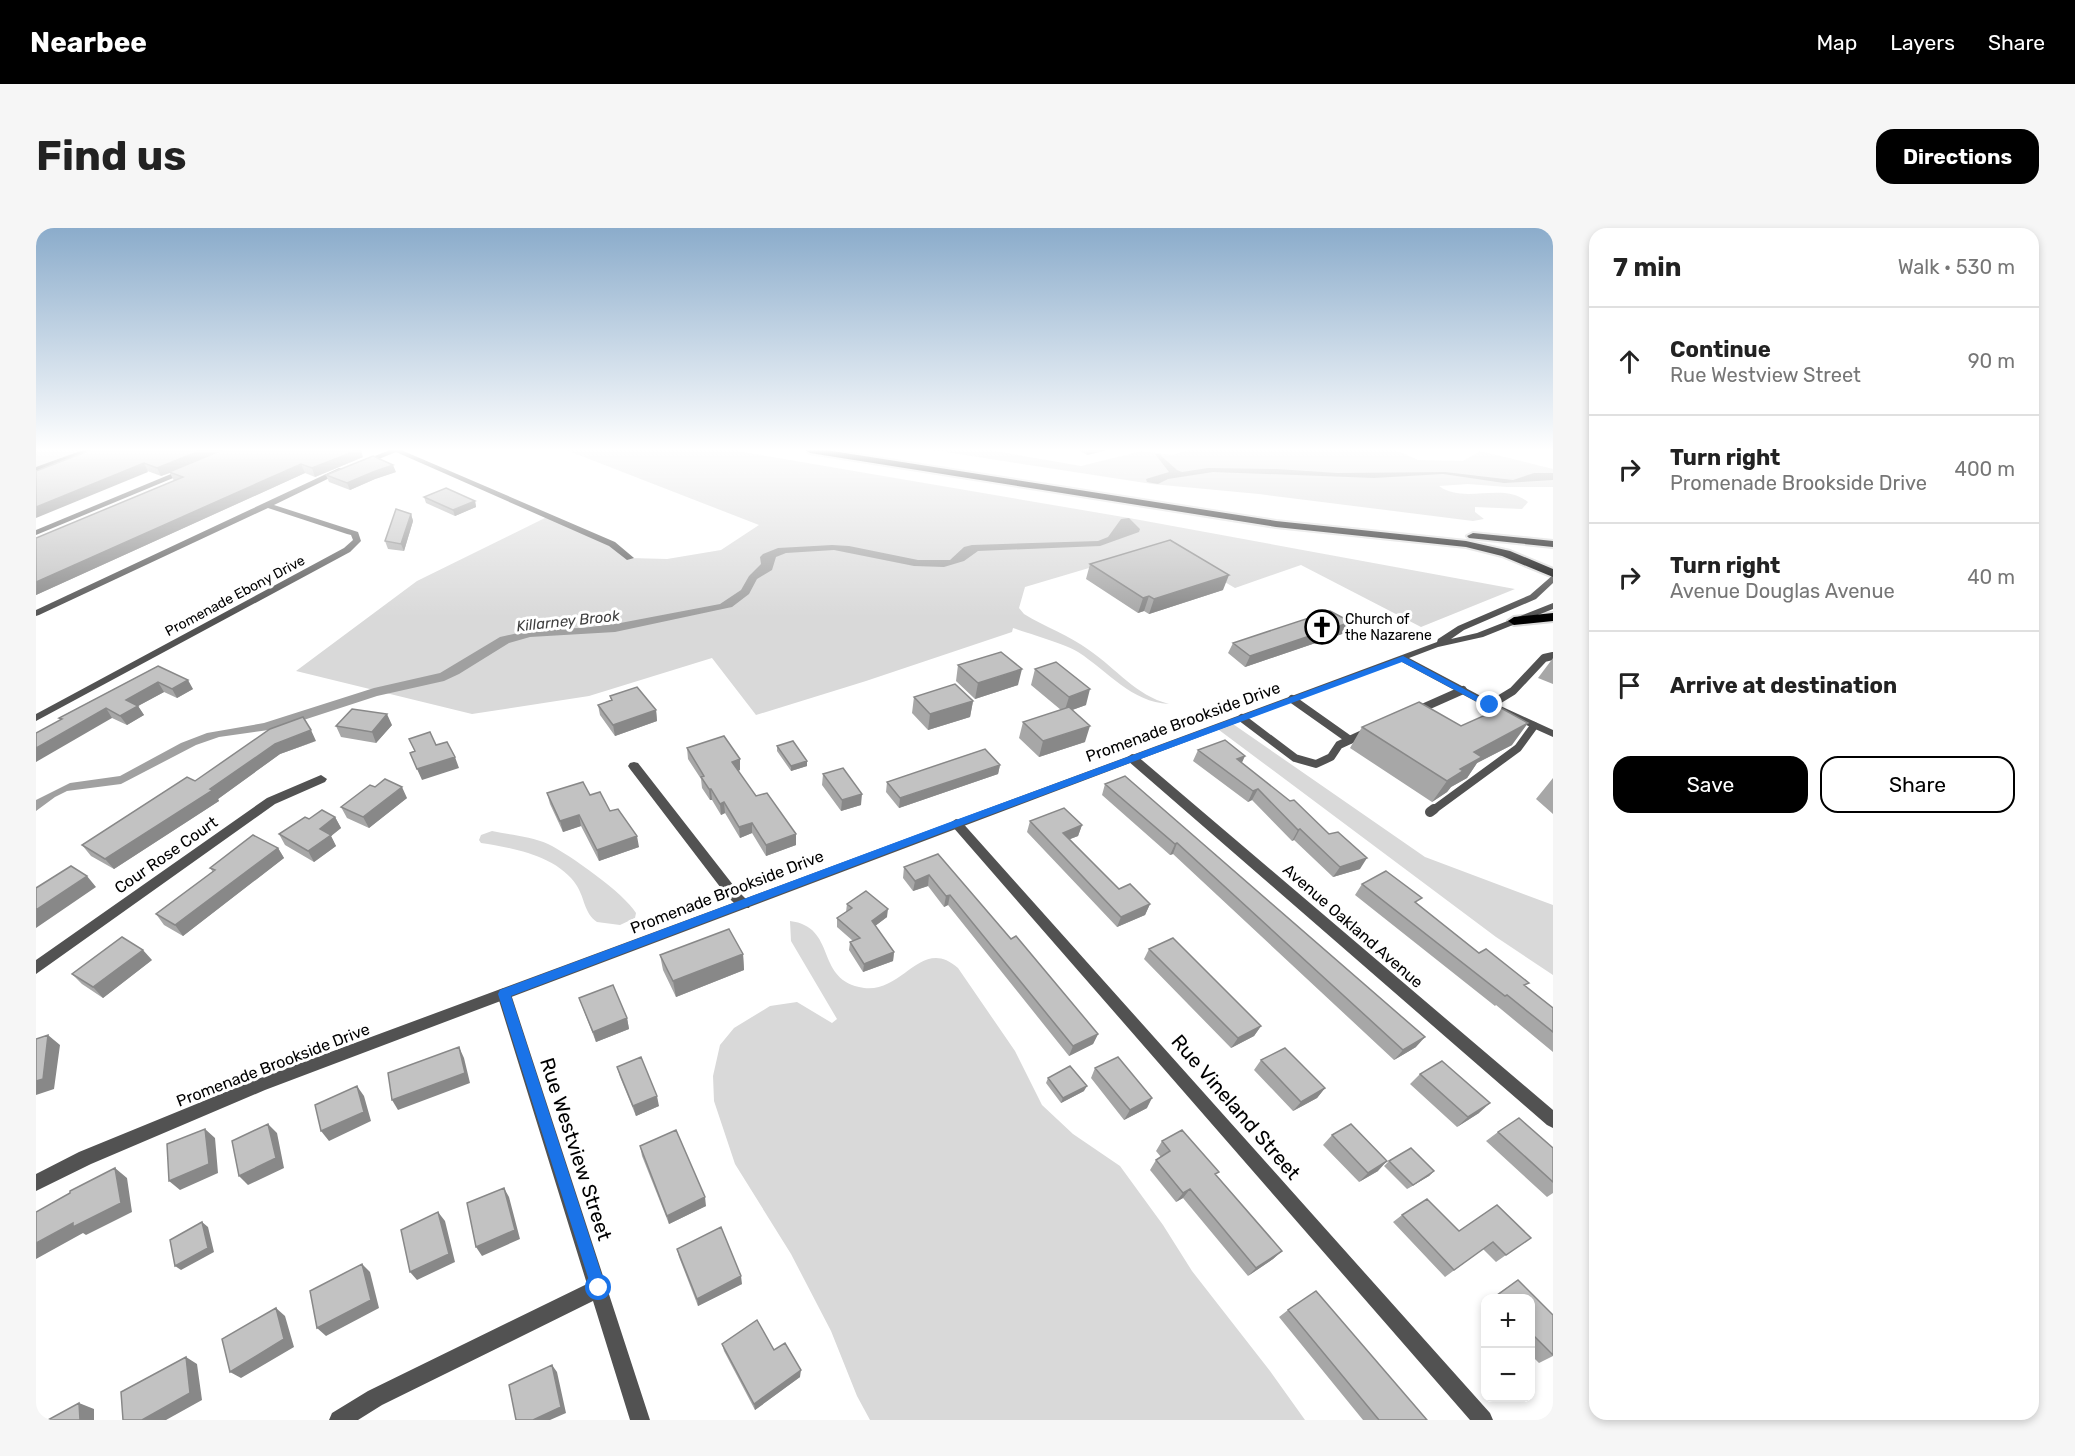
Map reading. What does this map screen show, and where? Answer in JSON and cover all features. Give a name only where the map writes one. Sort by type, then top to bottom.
[{"type":"highway","points":[[1160,506],[1276,524],[1466,544],[1506,553],[1553,573]]},
{"type":"highway","points":[[1213,506],[1553,544]]},
{"type":"highway","points":[[1553,552],[1546,558],[1547,565],[1553,573]]},
{"type":"highway","points":[[1514,621],[1553,618]]},
{"type":"street","points":[[36,533],[102,506]]},
{"type":"street","points":[[36,613],[267,506]]},
{"type":"street","name":"Promenade Ebony Drive","points":[[36,718],[356,543],[358,538],[350,532],[270,506]]},
{"type":"street","points":[[525,506],[604,540],[630,558]]},
{"type":"street","name":"Promenade Brookside Drive","points":[[1436,645],[1461,628],[1533,597],[1553,578]]},
{"type":"street","name":"Promenade Brookside Drive","points":[[36,1183],[85,1158],[260,1085],[1436,645],[1480,635],[1553,606]]},
{"type":"street","points":[[1403,659],[1490,705],[1553,734]]},
{"type":"street","name":"Avenue Oakland Avenue","points":[[1132,758],[1553,1119]]},
{"type":"street","points":[[634,766],[732,894],[744,904]]},
{"type":"street","name":"Cour Rose Court","points":[[36,968],[271,801],[321,779]]},
{"type":"street","name":"Rue Vineland Street","points":[[956,823],[1483,1420]]},
{"type":"street","name":"Rue Westview Street","points":[[504,994],[640,1420]]},
{"type":"street","points":[[339,1420],[375,1398],[599,1288]]},
{"type":"lane","points":[[1490,705],[1513,691],[1544,658],[1553,656]]},
{"type":"lane","points":[[1413,713],[1463,690]]},
{"type":"lane","points":[[1292,699],[1350,740]]},
{"type":"lane","points":[[1242,718],[1295,758],[1316,764],[1331,757],[1339,745],[1381,726]]},
{"type":"lane","points":[[1430,812],[1518,748],[1534,726]]},
{"type":"shaded area","points":[[709,506],[1057,506],[1515,589],[1421,627],[1301,565],[1235,588],[1163,546],[1025,587],[1019,608],[1024,614],[1081,645],[1136,688],[1169,704],[1155,702],[1132,692],[1072,649],[1013,628],[1012,632],[756,715],[712,658],[589,696],[472,714],[296,671],[417,581],[549,516],[586,532],[630,558],[667,559],[721,550],[759,525]]},
{"type":"shaded area","points":[[1351,506],[1525,506],[1522,509],[1475,507],[1475,512],[1484,519],[1473,521]]},
{"type":"shaded area","points":[[1129,518],[1140,529],[1139,532],[1100,546],[978,551],[964,561],[944,567],[914,566],[834,550],[786,553],[776,557],[772,570],[757,579],[749,594],[732,607],[615,632],[530,637],[509,643],[444,681],[377,696],[276,729],[219,737],[196,745],[121,784],[67,791],[36,811],[36,800],[70,783],[120,776],[181,743],[207,733],[264,723],[374,688],[440,673],[500,637],[536,629],[582,628],[615,624],[720,604],[741,590],[749,576],[761,564],[760,557],[763,554],[778,548],[849,546],[918,560],[950,560],[964,547],[972,545],[1098,541],[1108,537],[1121,519]]},
{"type":"shaded area","points":[[1230,722],[1425,857],[1553,905],[1553,975],[1496,937],[1215,727]]},
{"type":"shaded area","points":[[492,831],[535,839],[558,849],[620,895],[636,913],[635,918],[620,925],[597,922],[587,910],[580,891],[569,876],[558,867],[534,855],[481,843],[479,840],[481,835]]},
{"type":"shaded area","points":[[790,921],[805,925],[814,932],[836,973],[845,982],[859,987],[874,988],[887,984],[921,962],[933,958],[945,960],[958,968],[1015,1051],[1042,1105],[1073,1134],[1120,1166],[1163,1225],[1192,1271],[1305,1420],[870,1420],[857,1396],[831,1331],[791,1254],[735,1164],[714,1101],[713,1076],[720,1045],[734,1028],[770,1006],[797,1002],[832,1023],[837,1019],[791,941]]},
{"type":"building","points":[[114,506],[208,506],[36,582],[36,538]]},
{"type":"building","points":[[443,506],[464,506],[453,510]]},
{"type":"building","points":[[396,509],[411,514],[401,544],[385,541]]},
{"type":"building","points":[[1170,540],[1229,575],[1154,599],[1149,596],[1143,598],[1090,564]]},
{"type":"building","points":[[1330,611],[1351,622],[1250,656],[1233,643]]},
{"type":"building","points":[[1001,652],[1022,669],[978,683],[958,665]]},
{"type":"building","points":[[1056,662],[1090,689],[1069,697],[1035,669]]},
{"type":"building","points":[[158,666],[188,680],[172,689],[158,682],[126,700],[138,706],[120,716],[106,708],[36,748],[36,733],[62,719],[59,718]]},
{"type":"building","points":[[955,684],[973,701],[930,714],[914,697]]},
{"type":"building","points":[[637,687],[656,710],[613,725],[598,705],[612,700],[610,696]]},
{"type":"building","points":[[1419,702],[1461,726],[1501,708],[1528,723],[1474,752],[1482,757],[1460,769],[1463,771],[1447,781],[1362,727]]},
{"type":"building","points":[[1069,707],[1090,726],[1043,741],[1023,722]]},
{"type":"building","points":[[352,709],[387,714],[372,732],[336,726]]},
{"type":"building","points":[[303,717],[311,730],[275,744],[210,789],[213,790],[105,859],[82,845],[187,777],[195,781],[270,729]]},
{"type":"building","points":[[430,732],[436,745],[447,742],[455,757],[417,769],[410,753],[415,751],[409,739]]},
{"type":"building","points":[[724,736],[740,759],[732,762],[756,796],[767,793],[796,834],[766,845],[752,823],[739,827],[724,802],[720,804],[701,777],[704,776],[687,748]]},
{"type":"building","points":[[1225,740],[1245,756],[1237,759],[1290,801],[1294,800],[1329,834],[1338,832],[1367,858],[1340,867],[1300,829],[1298,830],[1258,789],[1253,791],[1198,750]]},
{"type":"building","points":[[793,741],[807,761],[791,766],[777,746]]},
{"type":"building","points":[[985,749],[1000,765],[900,798],[887,782]]},
{"type":"building","points":[[843,768],[862,794],[842,800],[823,774]]},
{"type":"building","points":[[1125,776],[1425,1037],[1403,1050],[1177,843],[1175,844],[1105,784]]},
{"type":"building","points":[[385,779],[402,787],[363,817],[341,807],[370,785],[375,787]]},
{"type":"building","points":[[583,782],[590,795],[600,792],[610,811],[618,809],[637,836],[597,850],[579,815],[560,821],[547,793]]},
{"type":"building","points":[[1064,808],[1082,825],[1063,833],[1119,889],[1130,884],[1150,904],[1121,917],[1030,821]]},
{"type":"building","points":[[322,810],[335,817],[320,829],[331,835],[308,851],[279,834],[305,817],[309,819]]},
{"type":"building","points":[[253,835],[278,848],[175,925],[156,914],[215,870],[210,868]]},
{"type":"building","points":[[938,854],[1011,939],[1016,936],[1098,1034],[1073,1046],[950,895],[946,896],[929,875],[915,881],[904,867]]},
{"type":"building","points":[[71,866],[87,876],[36,910],[36,888]]},
{"type":"building","points":[[1386,871],[1422,898],[1415,902],[1479,953],[1486,949],[1529,983],[1524,985],[1553,1008],[1553,1032],[1362,884]]},
{"type":"building","points":[[866,891],[888,909],[872,921],[894,952],[864,964],[850,942],[860,938],[837,918],[852,908],[847,904]]},
{"type":"building","points":[[729,929],[743,954],[673,981],[660,955]]},
{"type":"building","points":[[122,937],[143,950],[93,987],[72,974]]},
{"type":"building","points":[[1173,938],[1261,1026],[1238,1038],[1149,949]]},
{"type":"building","points":[[613,985],[627,1018],[593,1032],[579,998]]},
{"type":"building","points":[[48,1035],[43,1079],[36,1081],[36,1039]]},
{"type":"building","points":[[459,1047],[465,1073],[392,1100],[388,1073]]},
{"type":"building","points":[[1285,1048],[1325,1088],[1301,1102],[1261,1060]]},
{"type":"building","points":[[641,1057],[657,1096],[633,1106],[617,1067]]},
{"type":"building","points":[[1118,1057],[1152,1098],[1130,1110],[1095,1068]]},
{"type":"building","points":[[1442,1061],[1490,1103],[1468,1117],[1420,1074]]},
{"type":"building","points":[[1070,1066],[1087,1086],[1063,1098],[1048,1078]]},
{"type":"building","points":[[357,1086],[364,1112],[321,1131],[315,1105]]},
{"type":"building","points":[[1519,1118],[1553,1148],[1553,1182],[1498,1132]]},
{"type":"building","points":[[268,1124],[276,1158],[239,1176],[232,1141]]},
{"type":"building","points":[[1351,1124],[1387,1161],[1368,1173],[1332,1135]]},
{"type":"building","points":[[205,1129],[209,1164],[169,1181],[167,1144]]},
{"type":"building","points":[[676,1130],[705,1197],[667,1216],[640,1146]]},
{"type":"building","points":[[1182,1130],[1219,1172],[1215,1174],[1282,1251],[1256,1268],[1190,1189],[1183,1193],[1156,1160],[1170,1151],[1162,1141]]},
{"type":"building","points":[[1411,1148],[1434,1171],[1413,1185],[1389,1161]]},
{"type":"building","points":[[115,1168],[121,1203],[73,1227],[73,1223],[36,1243],[36,1212],[70,1191]]},
{"type":"building","points":[[504,1188],[515,1230],[476,1247],[467,1203]]},
{"type":"building","points":[[1427,1199],[1459,1231],[1497,1205],[1531,1238],[1506,1255],[1493,1242],[1454,1270],[1402,1215]]},
{"type":"building","points":[[438,1212],[449,1254],[410,1272],[401,1230]]},
{"type":"building","points":[[202,1222],[208,1248],[175,1266],[170,1240]]},
{"type":"building","points":[[721,1227],[741,1276],[697,1299],[677,1249]]},
{"type":"building","points":[[362,1264],[371,1300],[317,1328],[310,1291]]},
{"type":"building","points":[[1518,1280],[1532,1294],[1499,1294]]},
{"type":"building","points":[[1316,1291],[1427,1420],[1379,1420],[1288,1310]]},
{"type":"building","points":[[1535,1297],[1553,1315],[1553,1355],[1535,1337]]},
{"type":"building","points":[[276,1308],[284,1339],[230,1372],[222,1339]]},
{"type":"building","points":[[757,1320],[774,1350],[785,1343],[801,1370],[754,1404],[722,1344]]},
{"type":"building","points":[[186,1357],[190,1393],[142,1420],[123,1420],[121,1392]]},
{"type":"building","points":[[552,1365],[561,1407],[533,1420],[516,1420],[509,1385]]},
{"type":"building","points":[[79,1403],[80,1420],[48,1420]]},
{"type":"place","name":"Church of the Nazarene","points":[[1322,627]]},
{"type":"route","points":[[599,1288],[504,994],[956,823],[1403,659],[1490,705]]},
{"type":"water label","name":"Killarney Brook","points":[[568,621]]}]
